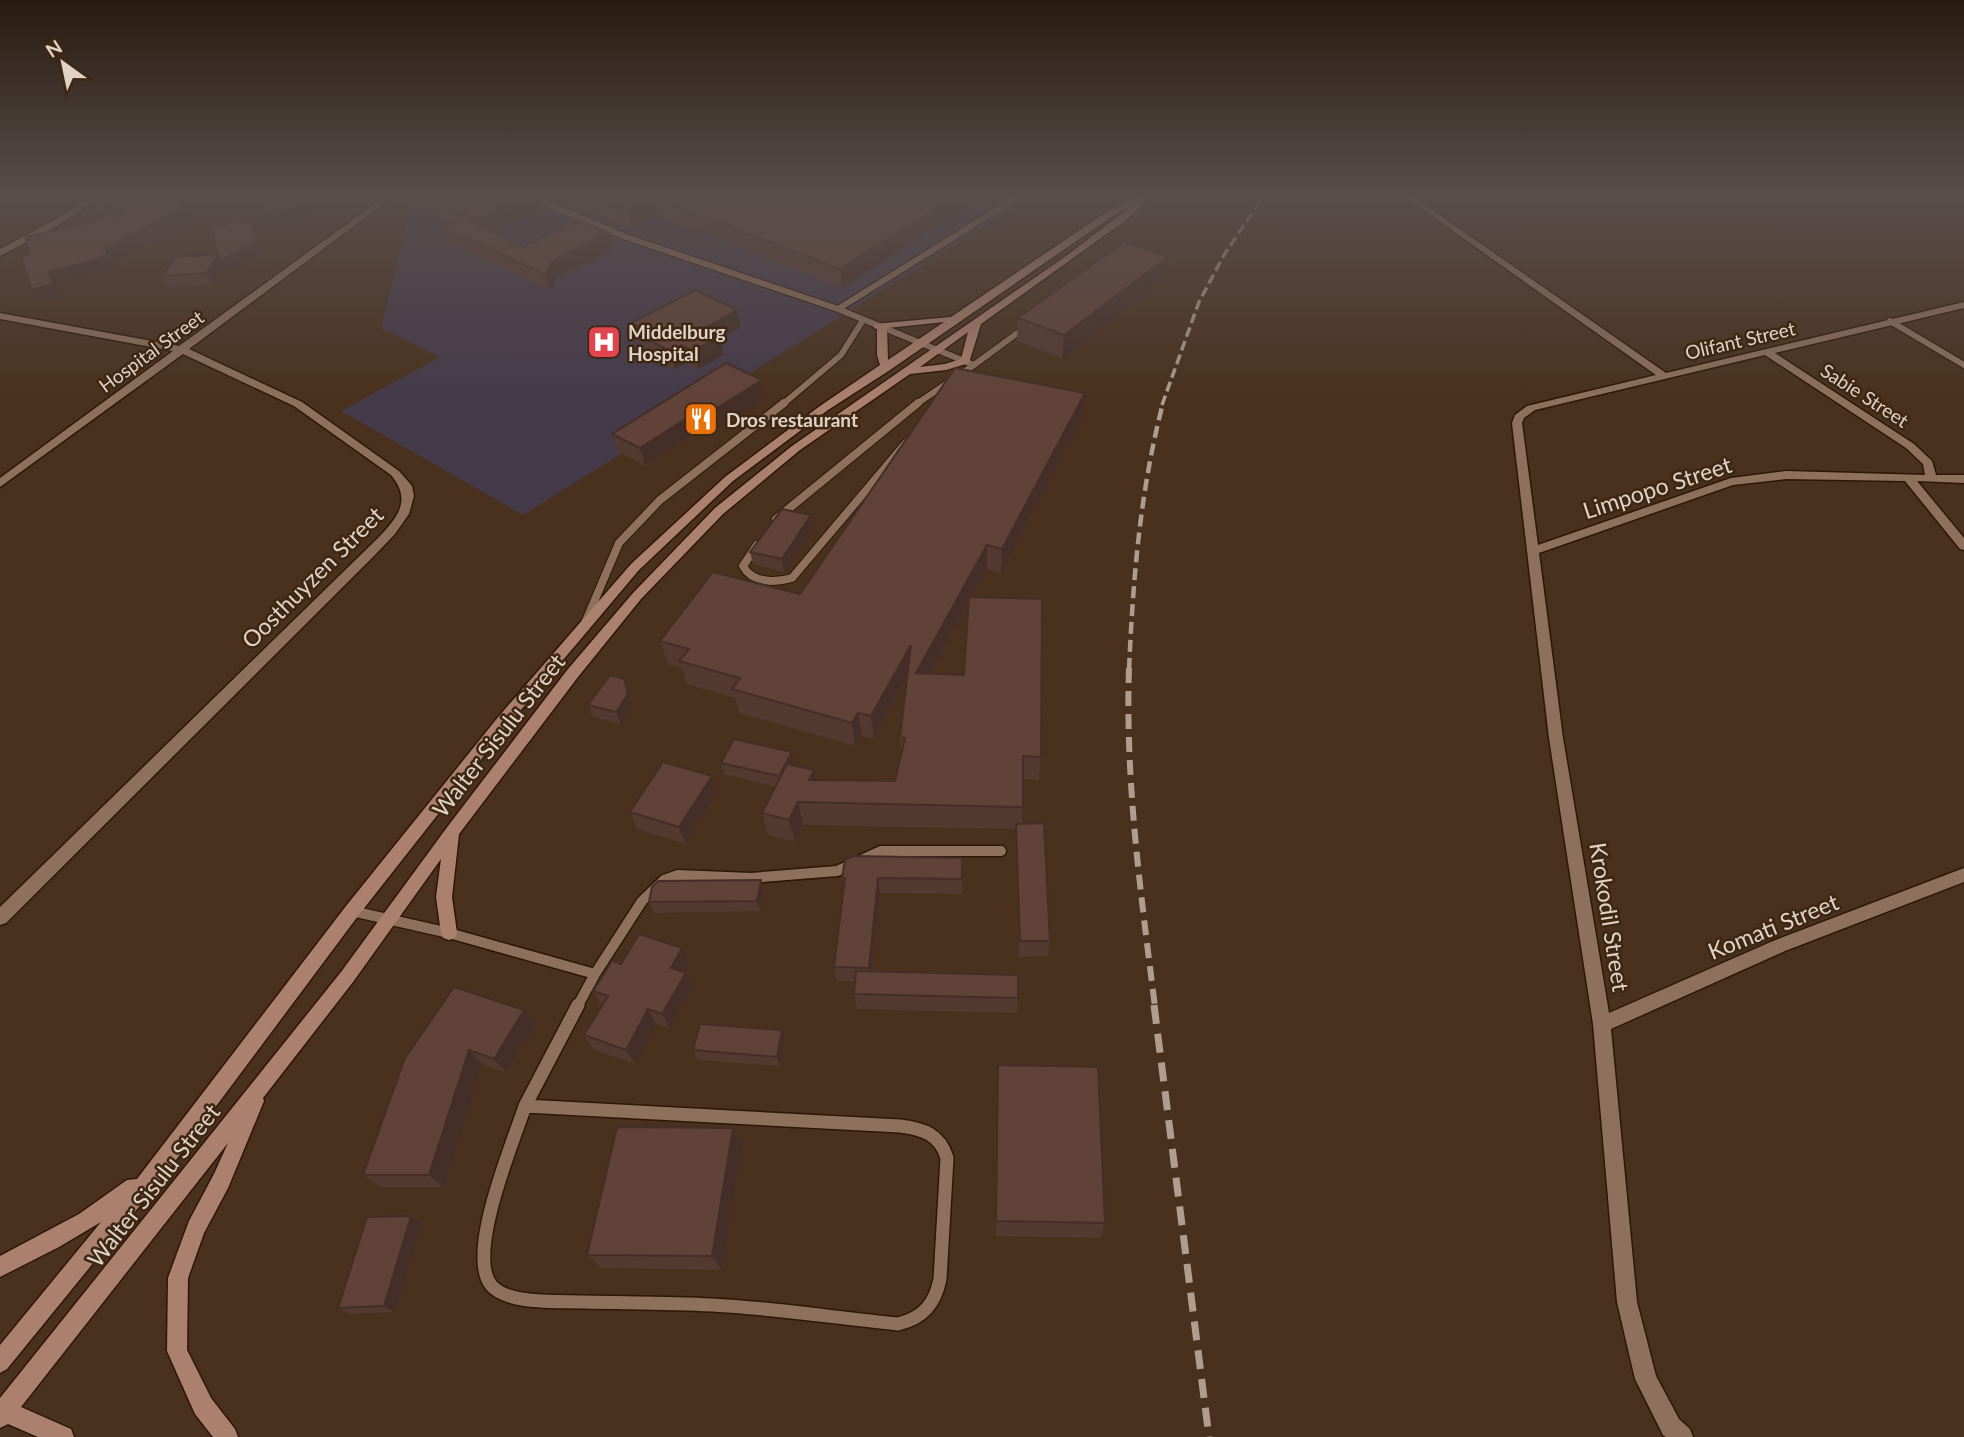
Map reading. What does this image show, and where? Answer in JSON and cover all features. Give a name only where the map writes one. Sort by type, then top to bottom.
[{"type":"main road","name":"Walter Sisulu Street","points":[[0,1362],[157,1169],[352,911],[496,730],[635,567],[729,479],[824,408],[1035,264]]},
{"type":"main road","name":"Walter Sisulu Street","points":[[2,1412],[346,977],[453,830],[637,596],[719,511],[796,448],[1059,264]]},
{"type":"main road","points":[[886,368],[879,327],[954,319]]},
{"type":"main road","points":[[905,371],[970,363],[976,320]]},
{"type":"main road","points":[[449,933],[444,897],[453,830]]},
{"type":"main road","points":[[227,1437],[203,1406],[177,1351],[178,1278],[196,1228],[221,1181],[262,1083]]},
{"type":"main road","points":[[0,1267],[54,1240],[115,1202],[157,1169]]},
{"type":"main road","points":[[2,1412],[63,1437]]},
{"type":"street","name":"Hospital Street","points":[[0,483],[298,264]]},
{"type":"street","points":[[1505,264],[1664,376]]},
{"type":"street","name":"Olifant Street","points":[[1525,411],[1964,305]]},
{"type":"street","name":"Oosthuyzen Street","points":[[0,316],[183,349],[298,404],[395,473],[407,487],[408,506],[399,522],[370,553],[0,918]]},
{"type":"street","name":"Sabie Street","points":[[1767,352],[1910,446],[1928,463],[1931,478]]},
{"type":"street","name":"Krokodil Street","points":[[1525,411],[1517,423],[1517,430],[1556,738],[1602,1024],[1627,1302],[1646,1379],[1677,1432]]},
{"type":"street","name":"Limpopo Street","points":[[1533,551],[1731,482],[1786,475],[1964,479]]},
{"type":"street","points":[[1908,478],[1964,545]]},
{"type":"street","name":"Komati Street","points":[[1602,1024],[1779,946],[1964,875]]},
{"type":"lane","points":[[706,264],[838,309],[970,363]]},
{"type":"lane","points":[[838,309],[910,264]]},
{"type":"lane","points":[[585,625],[619,543],[660,499],[841,355],[863,320]]},
{"type":"lane","points":[[1890,321],[1964,365]]},
{"type":"lane","points":[[769,528],[796,500],[970,363],[1030,324]]},
{"type":"lane","points":[[946,393],[949,380]]},
{"type":"lane","points":[[763,536],[747,557],[744,571],[758,578],[780,582],[792,578],[853,502],[916,432]]},
{"type":"lane","points":[[526,1106],[900,1126],[931,1132],[944,1145],[947,1158],[937,1294],[923,1315],[913,1322],[898,1324],[713,1305],[543,1301],[513,1297],[492,1286],[484,1269],[483,1244],[489,1214],[526,1106],[595,974],[652,890],[678,875],[751,878],[837,871],[881,851],[1000,851]]},
{"type":"lane","points":[[352,911],[449,933],[595,974]]},
{"type":"shaded area","name":"Middelburg Hospital","points":[[397,264],[925,264],[523,515],[341,411],[440,357],[381,328]]},
{"type":"building","points":[[23,264],[79,264],[49,272],[53,284],[32,290]]},
{"type":"building","points":[[171,264],[212,264],[206,273],[162,276]]},
{"type":"building","points":[[523,264],[551,264],[546,275]]},
{"type":"building","points":[[827,264],[848,264],[840,269]]},
{"type":"building","points":[[1093,264],[1159,264],[1064,335],[1018,318]]},
{"type":"building","points":[[695,290],[737,310],[703,329],[719,337],[693,351],[681,345],[671,351],[648,340],[656,336],[631,323]]},
{"type":"building","points":[[726,363],[762,380],[714,410],[706,406],[640,448],[612,434]]},
{"type":"building","points":[[955,368],[1085,393],[1002,549],[987,545],[916,673],[964,675],[969,597],[1042,599],[1041,757],[1023,756],[1023,807],[798,802],[789,820],[762,813],[787,764],[814,770],[809,780],[895,781],[905,738],[900,737],[911,645],[871,716],[858,713],[852,723],[732,689],[740,678],[679,661],[689,649],[660,641],[713,572],[800,594]]},
{"type":"building","points":[[782,509],[811,515],[782,559],[750,552]]},
{"type":"building","points":[[610,675],[624,679],[628,694],[616,712],[588,705]]},
{"type":"building","points":[[734,739],[792,752],[779,776],[721,763]]},
{"type":"building","points":[[663,762],[712,776],[679,827],[630,812]]},
{"type":"building","points":[[1044,823],[1050,941],[1020,941],[1016,824]]},
{"type":"building","points":[[853,856],[962,858],[962,879],[878,878],[869,968],[834,967],[845,860]]},
{"type":"building","points":[[761,880],[757,901],[649,902],[652,887],[658,881]]},
{"type":"building","points":[[639,934],[682,948],[671,968],[686,973],[662,1014],[648,1009],[626,1050],[584,1035],[608,996],[593,991],[612,961],[621,964]]},
{"type":"building","points":[[856,971],[1018,975],[1018,998],[854,994]]},
{"type":"building","points":[[454,987],[524,1010],[494,1059],[469,1050],[429,1175],[363,1175],[405,1058]]},
{"type":"building","points":[[700,1024],[782,1030],[777,1057],[693,1050]]},
{"type":"building","points":[[998,1065],[1098,1067],[1105,1223],[996,1221]]},
{"type":"building","points":[[617,1127],[733,1128],[712,1256],[587,1255]]},
{"type":"building","points":[[411,1216],[384,1306],[338,1308],[367,1217]]},
{"type":"railway","points":[[1162,405],[1199,302],[1219,264]]},
{"type":"railway","points":[[1129,670],[1139,535],[1163,403]]},
{"type":"railway","points":[[1129,668],[1132,795],[1155,1007]]},
{"type":"railway","points":[[1154,1005],[1209,1437]]},
{"type":"place","name":"Middelburg Hospital","points":[[604,342]]},
{"type":"place","name":"Dros restaurant","points":[[701,419]]}]
